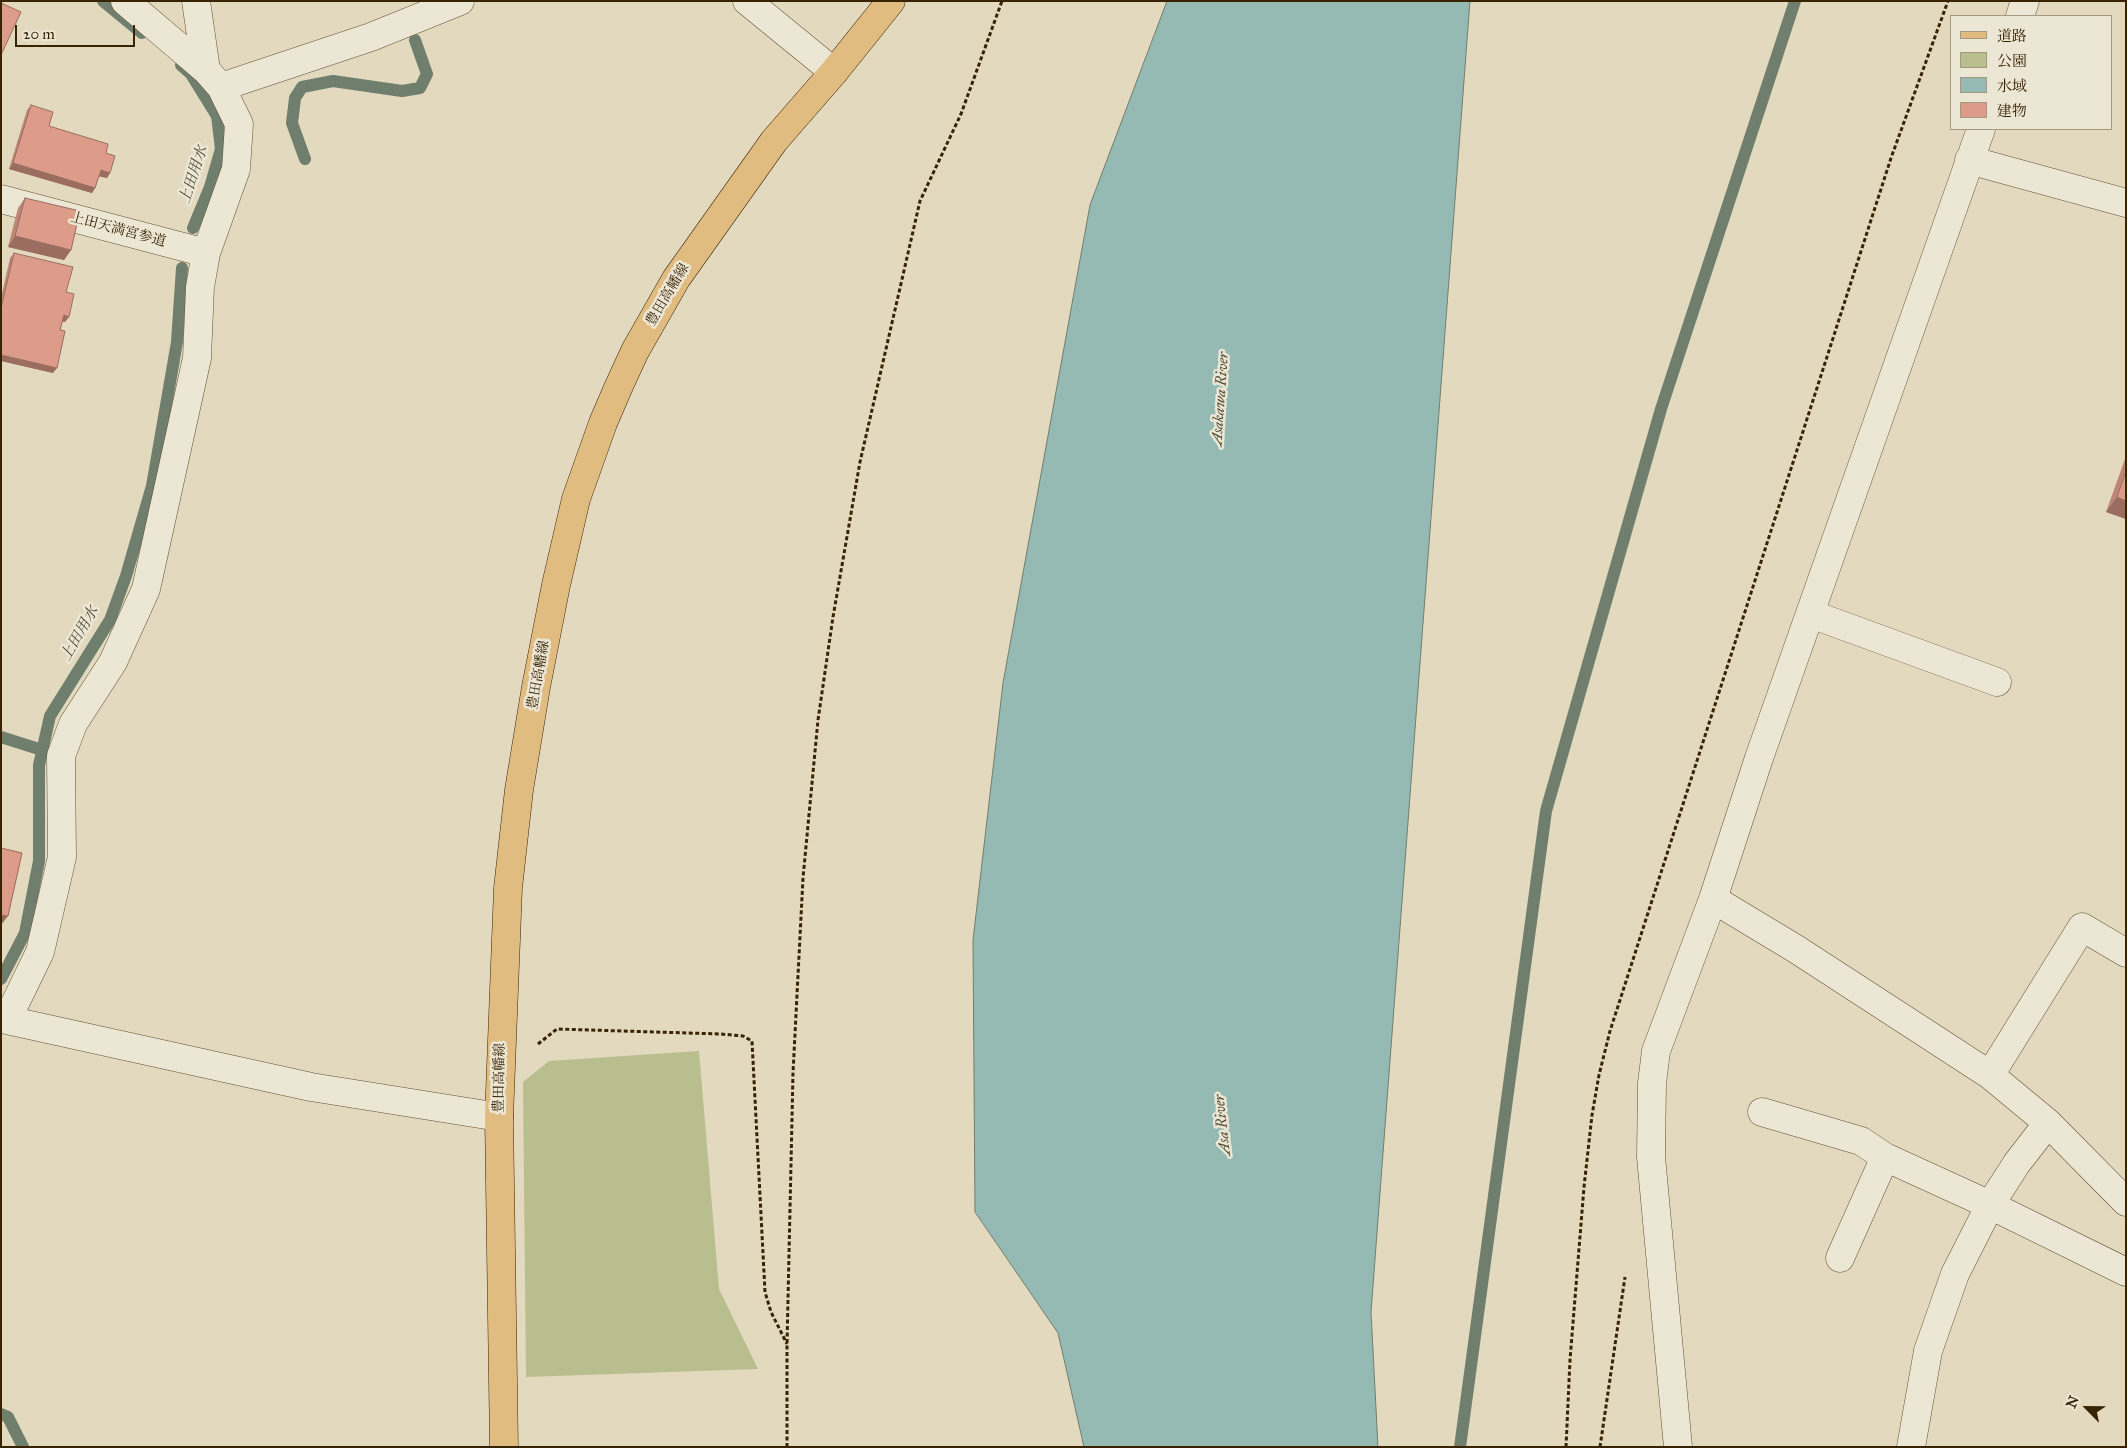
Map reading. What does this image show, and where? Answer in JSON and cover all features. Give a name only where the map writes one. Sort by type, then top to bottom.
[{"type":"main road","name":"豊田高幡線","points":[[504,1447],[499,1117],[508,888],[519,790],[556,585],[576,499],[602,423],[635,351],[676,279],[774,141],[834,72],[891,1]]},
{"type":"street","points":[[125,1],[214,79]]},
{"type":"street","points":[[196,1],[214,79],[239,124],[236,169],[206,253],[200,287],[197,358],[146,589],[113,662],[73,724],[61,756],[62,856],[40,952],[3,1026],[311,1088],[499,1117]]},
{"type":"street","points":[[214,79],[371,37],[460,1]]},
{"type":"street","points":[[747,1],[834,72]]},
{"type":"street","points":[[2020,15],[2025,1]]},
{"type":"street","points":[[1678,1447],[1651,1157],[1652,1083],[1656,1051],[1713,899],[1759,758],[1980,130]]},
{"type":"street","points":[[1969,160],[2126,203]]},
{"type":"street","name":"上田天満宮参道","points":[[1,199],[206,253]]},
{"type":"street","points":[[1811,614],[1997,682]]},
{"type":"street","points":[[1713,899],[1796,949],[1990,1075],[2048,1123],[2126,1202]]},
{"type":"street","points":[[1990,1075],[2082,927],[2126,953]]},
{"type":"street","points":[[1762,1112],[1861,1141],[1885,1157],[1990,1205],[2126,1272]]},
{"type":"street","points":[[1911,1447],[1928,1351],[1955,1274],[1990,1205],[2017,1163],[2048,1123]]},
{"type":"street","points":[[1840,1258],[1885,1157]]},
{"type":"path","points":[[788,1447],[787,1345],[793,1073],[803,878],[818,720],[833,617],[860,462],[920,202],[961,114],[1002,1]]},
{"type":"path","points":[[1566,1447],[1570,1360],[1584,1188],[1592,1115],[1610,1031],[1890,158],[1948,1]]},
{"type":"path","points":[[500,1065],[532,1058],[539,1042],[557,1029],[721,1034],[743,1036],[752,1040],[765,1292],[787,1345]]},
{"type":"path","points":[[1600,1447],[1626,1269]]},
{"type":"green space","points":[[699,1051],[719,1289],[758,1369],[526,1377],[523,1082],[549,1061]]},
{"type":"water","points":[[1167,1],[1470,1],[1371,1312],[1378,1447],[1084,1447],[1058,1333],[975,1212],[973,940],[1003,683],[1090,205]]},
{"type":"building","points":[[1,3],[21,12],[1,55]]},
{"type":"building","points":[[31,105],[53,112],[49,126],[108,144],[106,153],[115,156],[110,173],[101,170],[95,188],[13,163]]},
{"type":"building","points":[[25,198],[80,211],[71,250],[15,236]]},
{"type":"building","points":[[14,253],[73,267],[66,292],[74,294],[69,317],[64,315],[60,330],[65,331],[57,368],[1,355],[1,308]]},
{"type":"building","points":[[2126,471],[2126,501],[2117,497]]},
{"type":"building","points":[[1,848],[22,853],[8,916],[1,915]]},
{"type":"waterway","name":"上田用水","points":[[103,1],[142,33]]},
{"type":"waterway","points":[[1460,1447],[1546,811],[1661,409],[1795,1]]},
{"type":"waterway","points":[[305,159],[292,123],[295,98],[302,87],[333,81],[402,91],[420,88],[427,74],[415,40]]},
{"type":"waterway","name":"上田用水","points":[[181,65],[191,74],[217,116],[221,149],[210,187],[193,228]]},
{"type":"waterway","name":"上田用水","points":[[1,979],[25,933],[39,861],[39,765],[50,716],[110,620],[126,576],[152,486],[177,342],[182,268]]},
{"type":"waterway","points":[[1,737],[42,750]]},
{"type":"waterway","name":"上田用水","points":[[1,1414],[8,1417],[23,1447]]},
{"type":"water label","name":"Asakawa River","points":[[1221,399]]},
{"type":"water label","name":"Asa River","points":[[1223,1125]]}]
